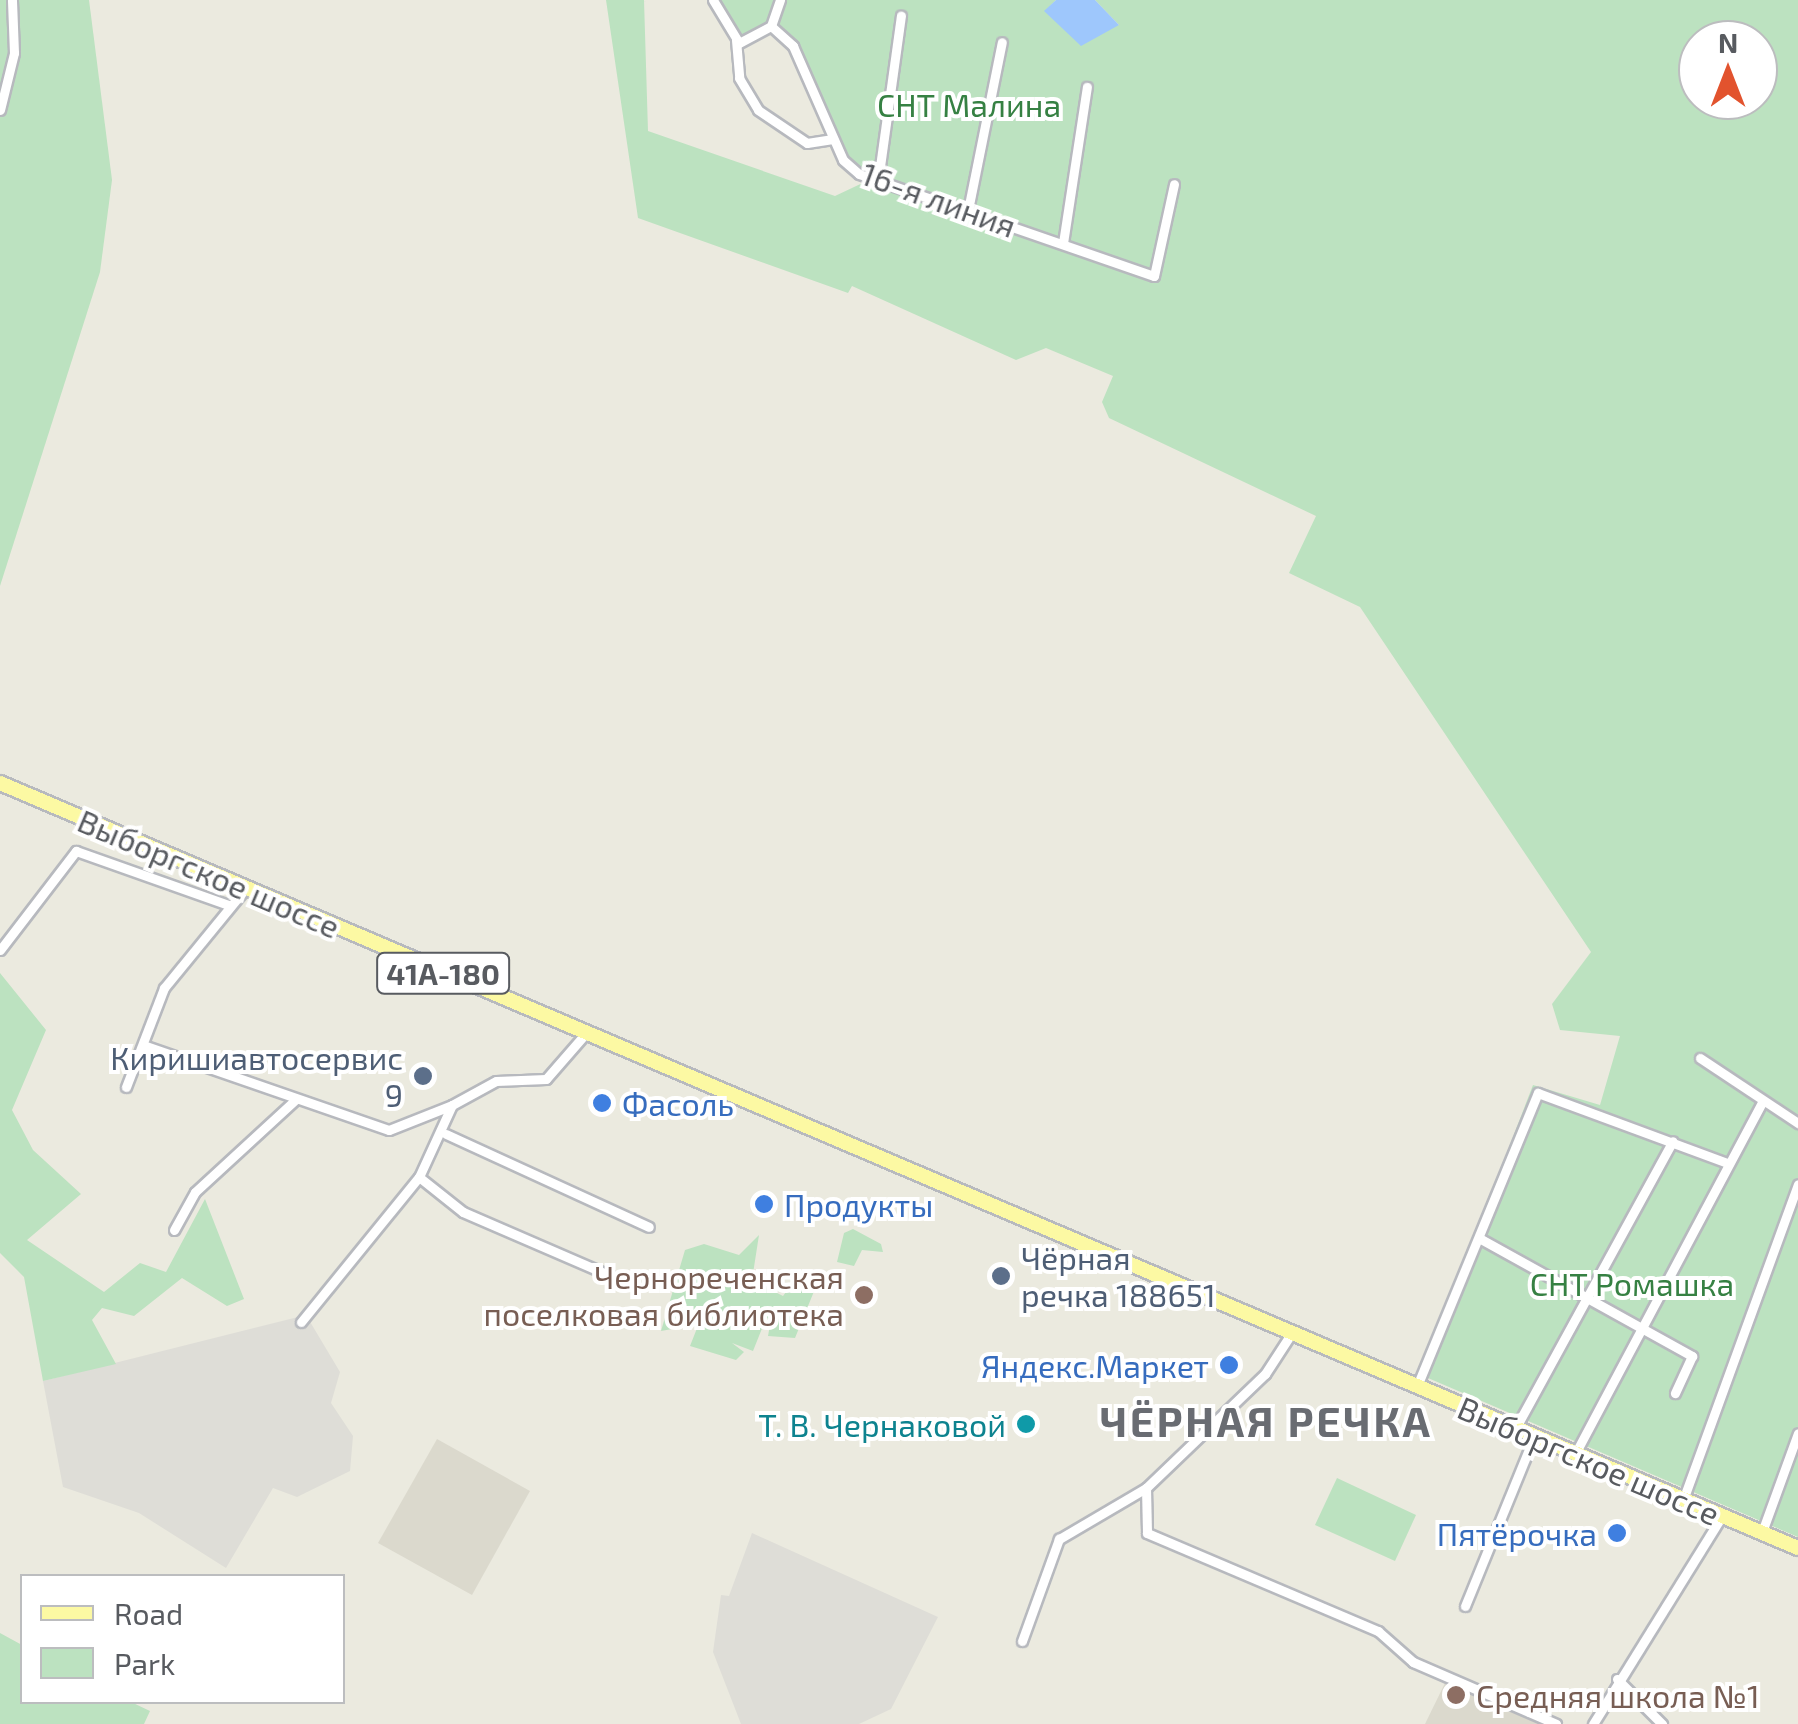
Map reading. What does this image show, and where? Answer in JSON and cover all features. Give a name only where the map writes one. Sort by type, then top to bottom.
[{"type":"main road","name":"Выборгское шоссе","points":[[0,784],[1798,1548]]},
{"type":"street","points":[[0,110],[14,53],[12,0]]},
{"type":"street","points":[[713,0],[736,40],[739,78],[758,110],[806,143],[833,139]]},
{"type":"street","points":[[736,40],[770,26],[780,0]]},
{"type":"street","points":[[878,181],[902,16]]},
{"type":"street","name":"16-я линия","points":[[770,26],[792,46],[833,139],[852,170],[878,181],[1154,276],[1174,184]]},
{"type":"street","points":[[968,210],[1002,42]]},
{"type":"street","points":[[1063,243],[1088,87]]},
{"type":"street","points":[[0,950],[76,851],[231,906]]},
{"type":"street","points":[[126,1087],[164,988],[244,888]]},
{"type":"street","points":[[143,1045],[389,1130],[452,1105],[496,1081],[546,1079],[586,1033]]},
{"type":"street","points":[[1700,1058],[1798,1123]]},
{"type":"street","points":[[1417,1386],[1538,1093],[1727,1162]]},
{"type":"street","points":[[174,1230],[195,1192],[296,1100]]},
{"type":"street","points":[[1575,1454],[1639,1326],[1764,1101]]},
{"type":"street","points":[[301,1322],[419,1176],[446,1134],[452,1105]]},
{"type":"street","points":[[446,1134],[650,1227]]},
{"type":"street","points":[[1514,1429],[1581,1295],[1673,1141]]},
{"type":"street","points":[[419,1176],[464,1212],[611,1276]]},
{"type":"street","points":[[1683,1500],[1798,1184]]},
{"type":"street","points":[[1479,1238],[1692,1356],[1675,1393]]},
{"type":"street","points":[[1022,1641],[1059,1539],[1146,1488],[1208,1418],[1264,1374],[1291,1334]]},
{"type":"street","points":[[1762,1532],[1798,1433]]},
{"type":"street","points":[[1466,1606],[1534,1438]]},
{"type":"street","points":[[1146,1488],[1147,1533],[1378,1631],[1413,1662],[1556,1724]]},
{"type":"street","points":[[1592,1724],[1722,1516]]},
{"type":"street","points":[[1617,1679],[1662,1724]]},
{"type":"shaded area","points":[[306,1315],[340,1372],[331,1403],[353,1436],[350,1471],[297,1497],[273,1488],[226,1568],[139,1513],[63,1487],[43,1381]]},
{"type":"shaded area","points":[[437,1439],[530,1491],[472,1595],[378,1543]]},
{"type":"shaded area","points":[[752,1533],[938,1617],[891,1709],[859,1724],[741,1724],[713,1652],[721,1595],[729,1596]]},
{"type":"shaded area","name":"Средняя школа №1","points":[[1445,1683],[1501,1707],[1540,1724],[1425,1724]]},
{"type":"green space","points":[[0,0],[89,0],[112,180],[100,272],[0,586]]},
{"type":"green space","points":[[606,0],[644,0],[648,131],[835,196],[871,179],[851,170],[793,46],[765,32],[745,44],[713,0],[1056,0],[1045,11],[1099,28],[1119,25],[1095,0],[1798,0],[1798,1537],[1421,1375],[1533,1085],[1600,1105],[1620,1036],[1560,1030],[1552,1004],[1591,952],[1360,607],[1289,573],[1316,516],[1109,418],[1102,402],[1113,376],[1046,348],[1016,360],[852,286],[848,293],[638,218]]},
{"type":"green space","points":[[0,973],[46,1030],[12,1110],[33,1150],[81,1194],[27,1240],[104,1292],[140,1263],[166,1272],[205,1199],[244,1299],[227,1306],[182,1278],[134,1316],[102,1308],[92,1320],[116,1364],[43,1381],[24,1277],[0,1253]]},
{"type":"green space","points":[[853,1229],[881,1244],[883,1252],[862,1250],[854,1266],[837,1262],[844,1233]]},
{"type":"green space","points":[[759,1235],[752,1280],[783,1296],[800,1273],[817,1284],[795,1338],[768,1336],[771,1319],[749,1314],[763,1326],[753,1351],[732,1343],[744,1352],[736,1360],[690,1346],[703,1313],[677,1313],[672,1329],[661,1331],[685,1250],[704,1244],[739,1255]]},
{"type":"green space","points":[[1337,1478],[1416,1515],[1395,1561],[1315,1525]]},
{"type":"green space","points":[[0,1633],[20,1644],[20,1704],[135,1704],[150,1711],[144,1724],[0,1724]]},
{"type":"water","points":[[1056,0],[1095,0],[1119,25],[1081,46],[1044,11]]},
{"type":"place","name":"Киришиавтосервис 9","points":[[423,1076]]},
{"type":"place","name":"Фасоль","points":[[602,1103]]},
{"type":"place","name":"Продукты","points":[[764,1204]]},
{"type":"place","name":"Чёрная речка 188651","points":[[1001,1276]]},
{"type":"place","name":"Чернореченская поселковая библиотека","points":[[864,1295]]},
{"type":"place","name":"Яндекс.Маркет","points":[[1229,1365]]},
{"type":"place","name":"Т. В. Чернаковой","points":[[1026,1424]]},
{"type":"place","name":"Пятёрочка","points":[[1617,1533]]},
{"type":"place","name":"Средняя школа №1","points":[[1456,1695]]},
{"type":"district","name":"ЧЁРНАЯ РЕЧКА","points":[[1266,1420]]},
{"type":"park label","name":"СНТ Малина","points":[[969,104]]},
{"type":"park label","name":"СНТ Ромашка","points":[[1632,1283]]}]
